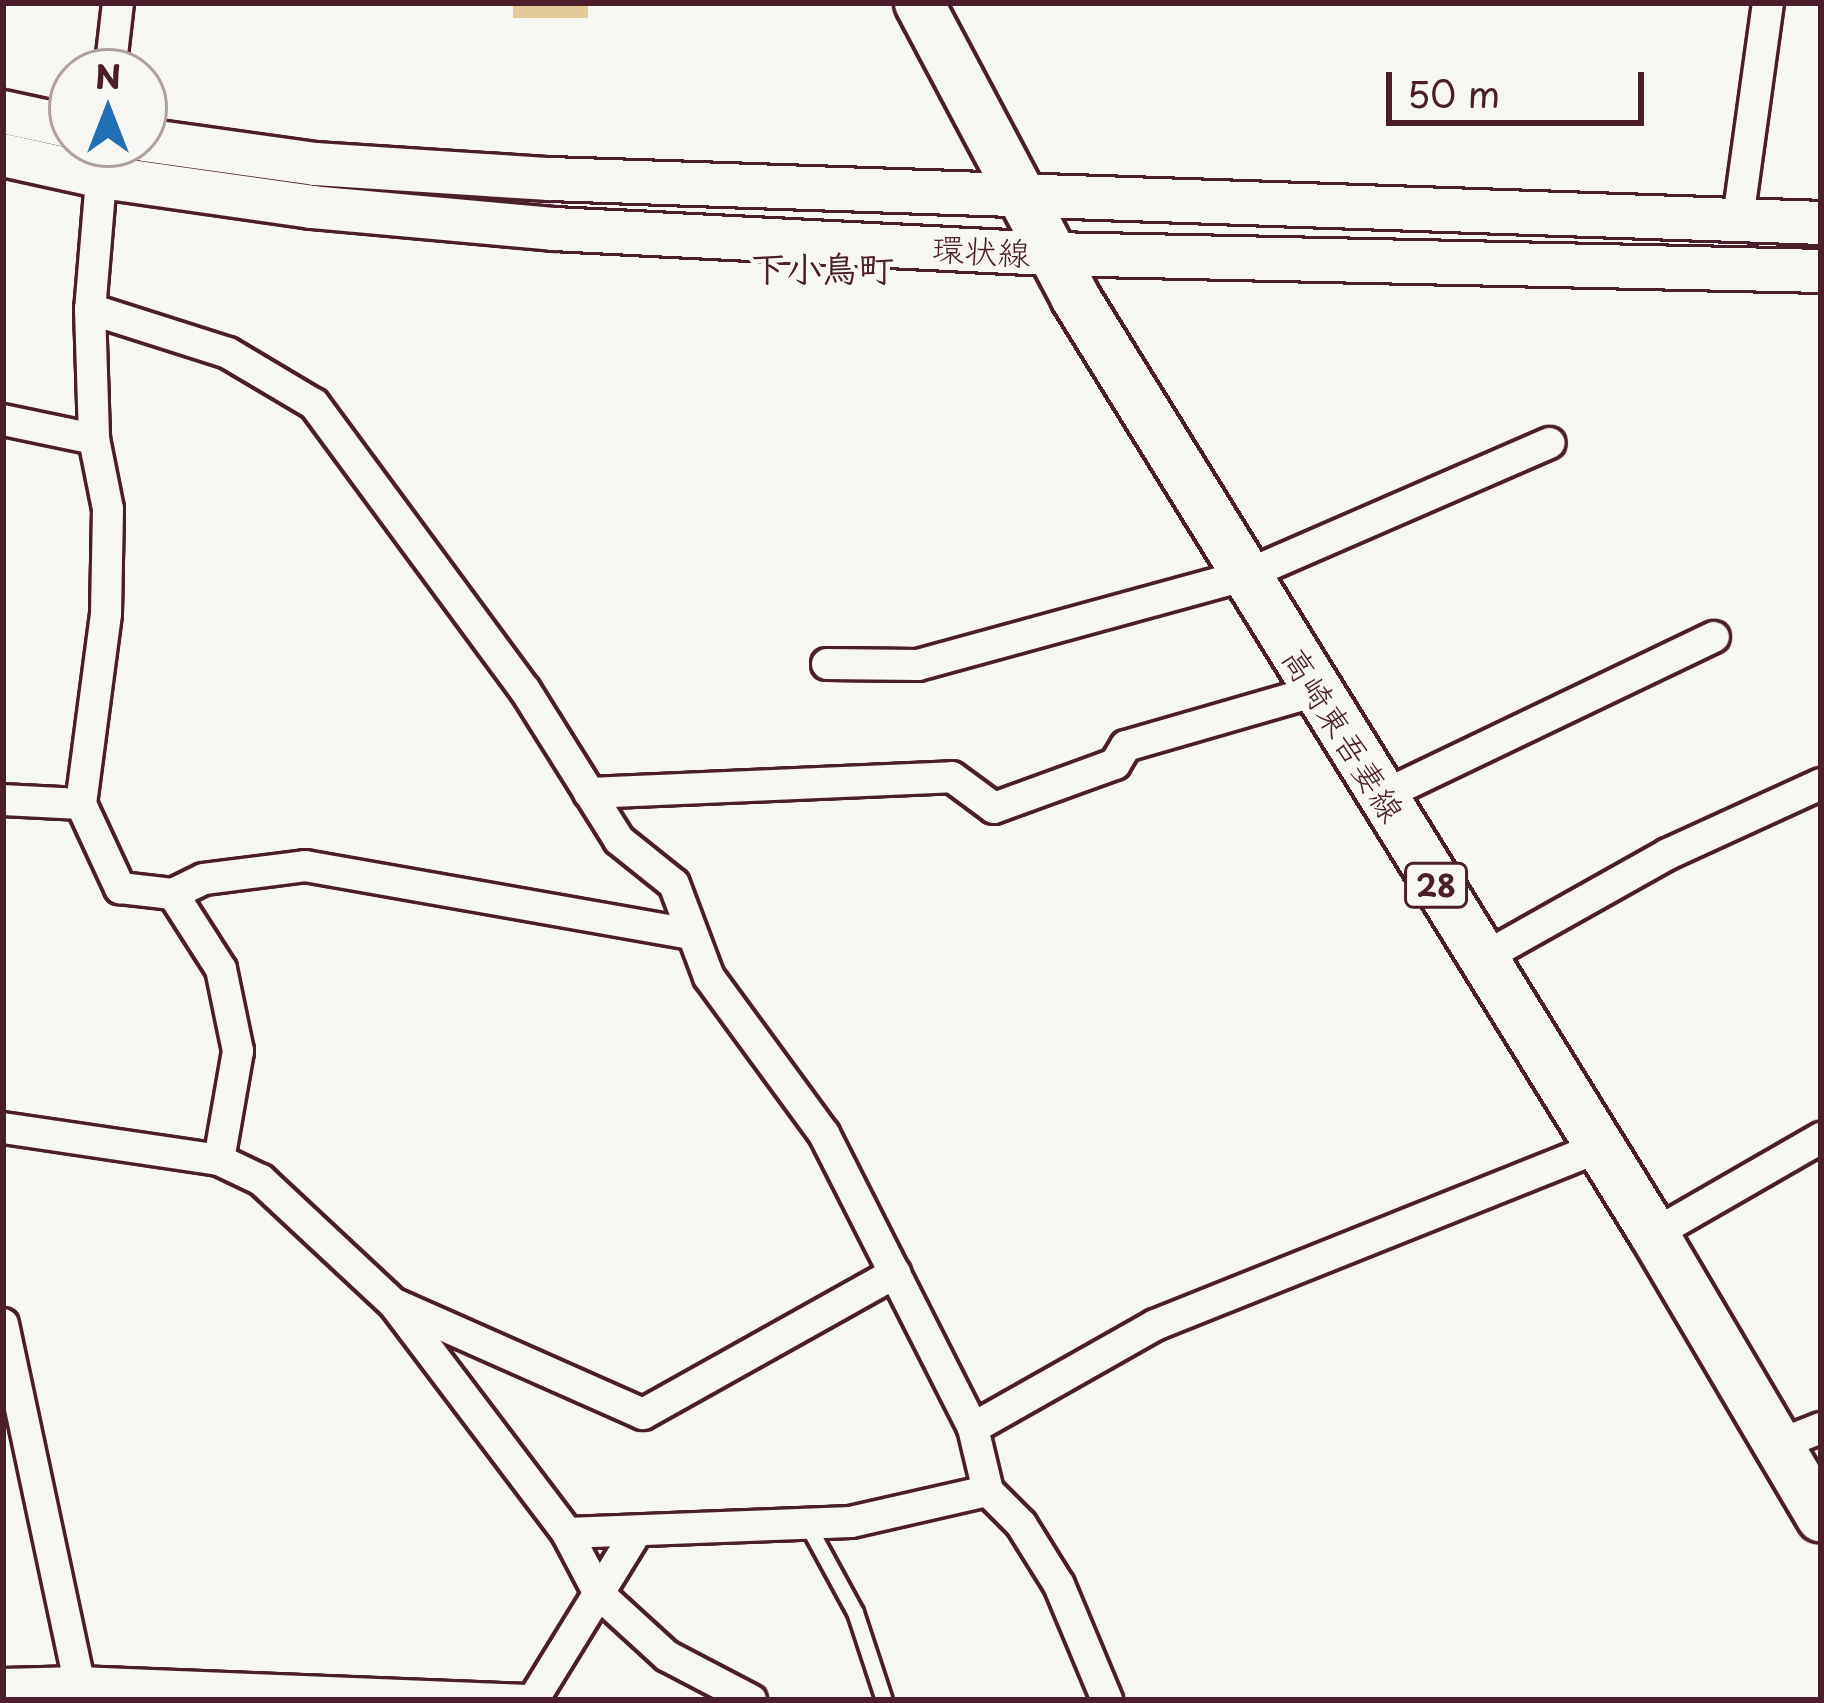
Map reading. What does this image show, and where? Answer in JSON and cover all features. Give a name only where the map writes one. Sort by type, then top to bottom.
[{"type":"main road","name":"高崎東吾妻線","points":[[919,3],[1052,254],[1481,959],[1654,1234],[1800,1436],[1821,1517]]},
{"type":"street","points":[[113,48],[118,3]]},
{"type":"street","points":[[1738,219],[1768,3]]},
{"type":"street","points":[[3,112],[48,122]]},
{"type":"street","name":"環状線","points":[[168,143],[315,164],[480,175],[1821,223]]},
{"type":"street","name":"環状線","points":[[3,155],[48,157]]},
{"type":"street","points":[[102,168],[90,308],[94,439],[107,509],[106,614],[81,804],[120,889],[173,894],[204,879],[305,866],[692,934]]},
{"type":"street","name":"環状線","points":[[139,168],[312,207],[554,229],[1052,254],[1821,271]]},
{"type":"street","points":[[90,308],[228,352],[314,404],[525,690],[619,840],[674,884],[709,977],[824,1133],[973,1428],[988,1491],[1021,1524],[1059,1585],[1107,1700]]},
{"type":"street","points":[[3,420],[94,439]]},
{"type":"street","points":[[827,664],[917,665],[1246,575],[1549,443]]},
{"type":"street","points":[[1382,796],[1714,637]]},
{"type":"street","points":[[589,793],[952,777],[994,808],[1115,764],[1126,746],[1317,691]]},
{"type":"street","points":[[1481,959],[1668,854],[1821,784]]},
{"type":"street","points":[[3,800],[81,804]]},
{"type":"street","points":[[173,894],[221,969],[238,1051],[219,1160]]},
{"type":"street","points":[[3,1128],[219,1160],[261,1180],[394,1304],[567,1533],[599,1594],[668,1656],[751,1700]]},
{"type":"street","points":[[1654,1234],[1821,1138]]},
{"type":"street","points":[[973,1428],[1155,1325],[1598,1148]]},
{"type":"street","points":[[394,1304],[643,1414],[895,1273]]},
{"type":"street","points":[[3,1324],[11,1396],[82,1691]]},
{"type":"street","points":[[567,1533],[851,1522],[988,1491]]},
{"type":"street","points":[[3,1684],[82,1691],[529,1700],[638,1532]]},
{"type":"lane","points":[[807,1524],[856,1612],[884,1700]]},
{"type":"building","points":[[513,3],[588,3],[588,18],[513,18]]},
{"type":"district","name":"下小鳥町","points":[[822,268]]}]
